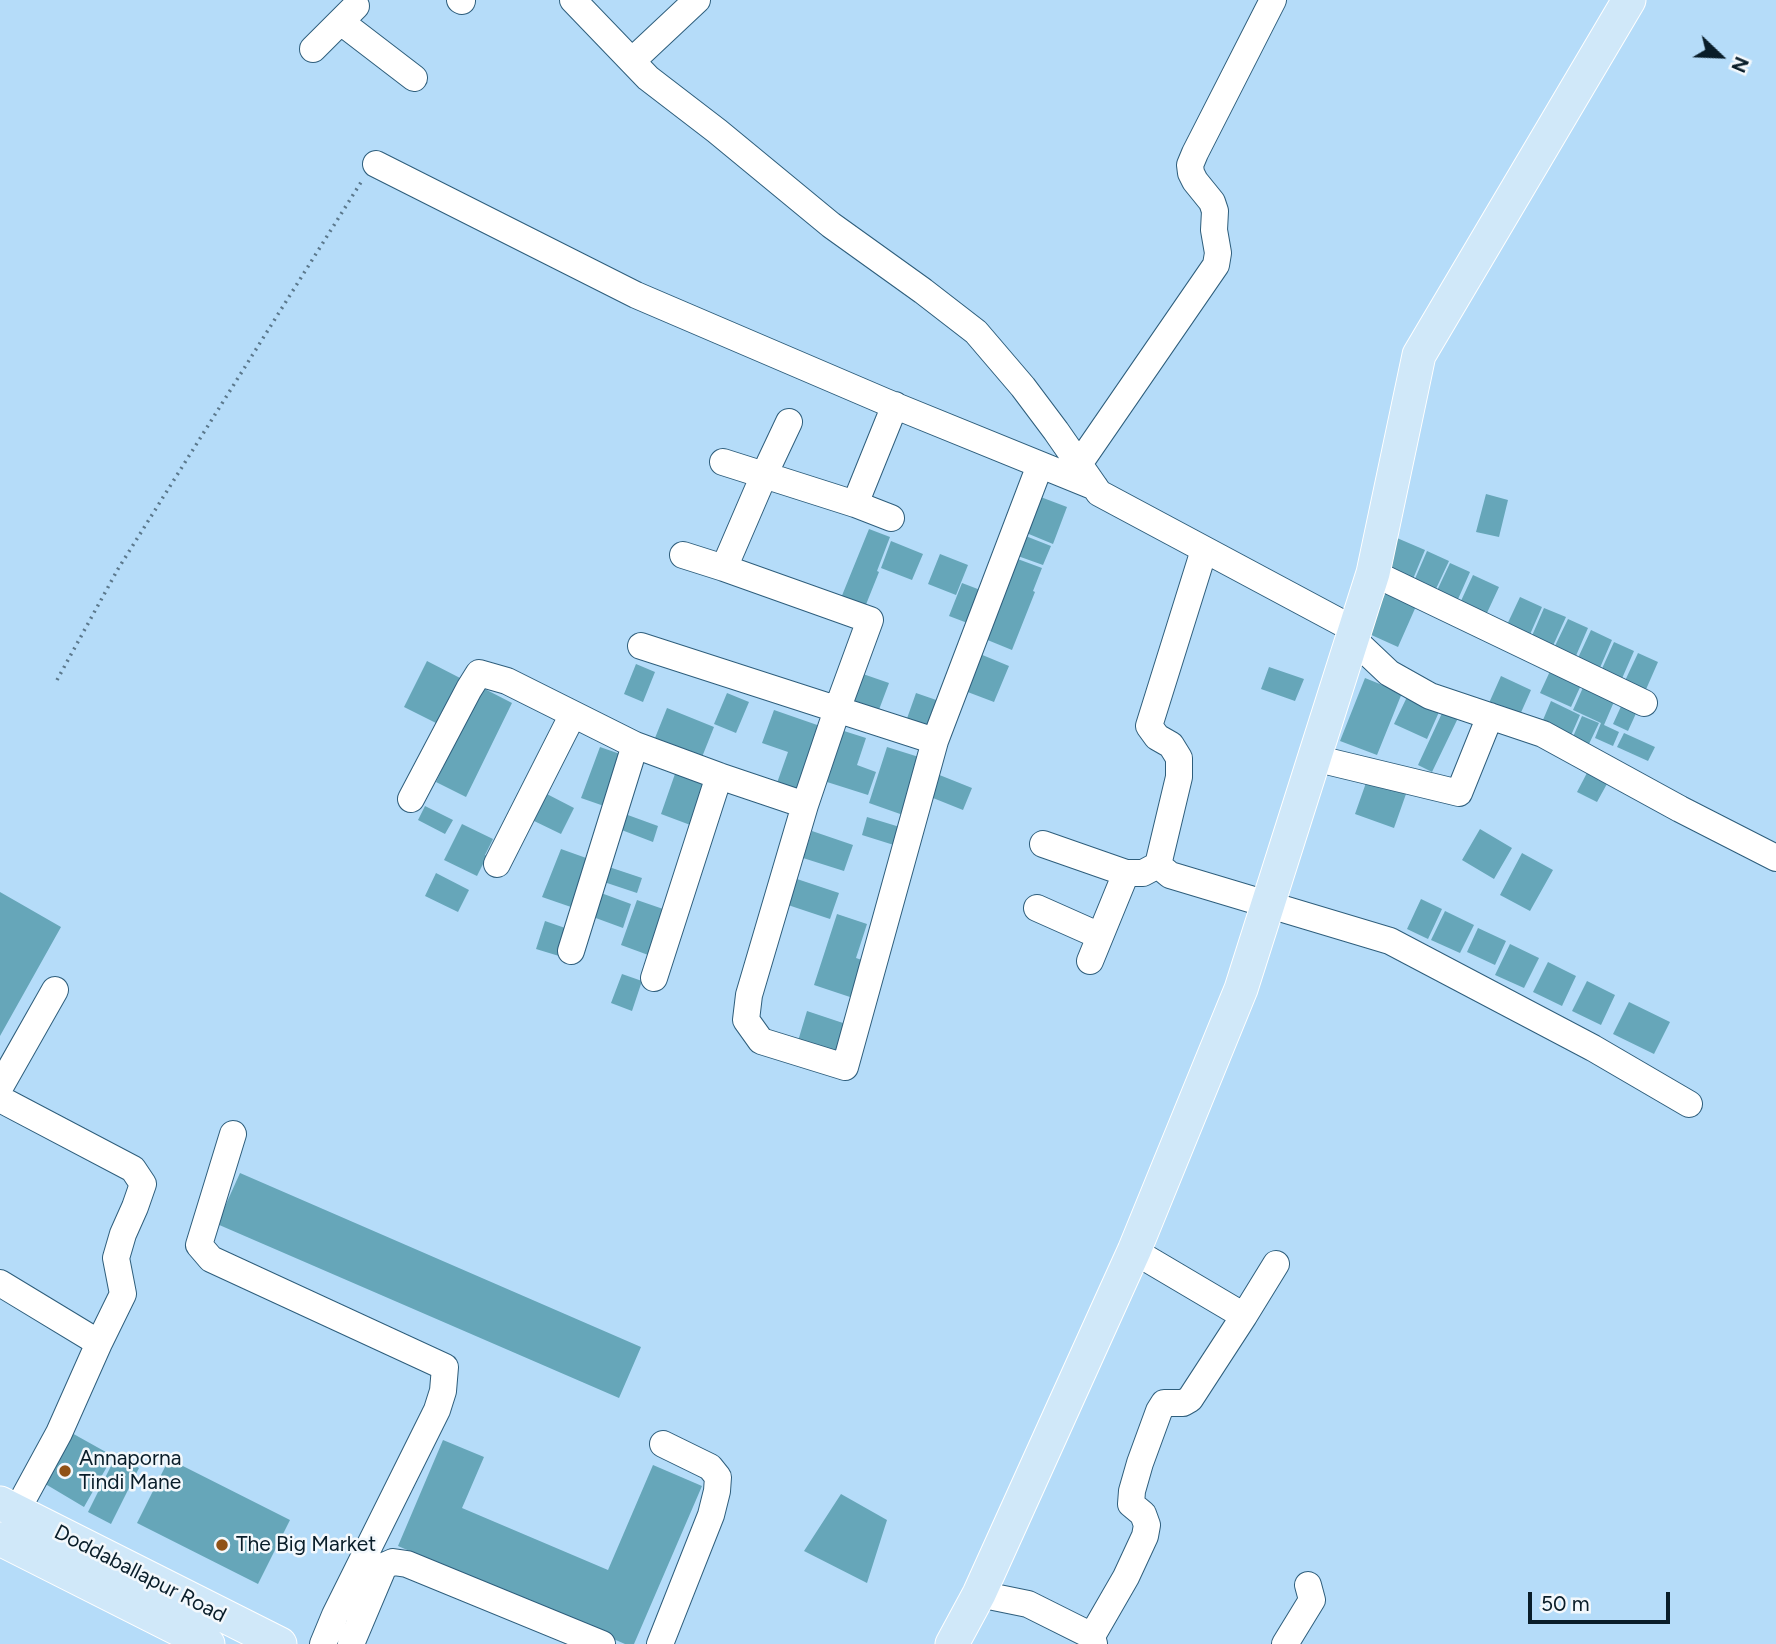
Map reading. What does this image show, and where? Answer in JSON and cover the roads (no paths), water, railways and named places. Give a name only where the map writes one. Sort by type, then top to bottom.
[{"type":"main road","points":[[952,1644],[979,1594],[1134,1251],[1241,989],[1373,573],[1419,355],[1629,0]]},
{"type":"main road","name":"Doddaballapur Road","points":[[5,1518],[208,1644]]},
{"type":"main road","name":"Doddaballapur Road","points":[[5,1518],[280,1644]]},
{"type":"street","points":[[573,0],[648,78],[831,225],[976,332],[1023,387],[1099,493],[1353,634],[1389,673],[1430,696],[1543,734],[1776,858]]},
{"type":"street","points":[[632,61],[697,0]]},
{"type":"street","points":[[1079,464],[1216,265],[1218,253],[1214,230],[1215,211],[1207,195],[1195,181],[1190,165],[1273,0]]},
{"type":"street","points":[[313,49],[352,7],[414,78]]},
{"type":"street","points":[[376,164],[636,295],[1095,487]]},
{"type":"street","points":[[855,504],[895,405]]},
{"type":"street","points":[[724,568],[789,422]]},
{"type":"street","points":[[723,462],[891,518]]},
{"type":"street","points":[[682,555],[870,620],[805,805],[749,995],[746,1020],[761,1041],[845,1067],[935,741],[1040,465]]},
{"type":"street","points":[[1043,844],[1126,873],[1143,873],[1158,865],[1180,777],[1179,758],[1171,745],[1157,737],[1149,726],[1204,550]]},
{"type":"street","points":[[1373,573],[1644,703]]},
{"type":"street","points":[[641,646],[935,741]]},
{"type":"street","points":[[411,799],[479,673],[507,681],[635,745],[805,805]]},
{"type":"street","points":[[497,864],[573,714]]},
{"type":"street","points":[[1314,758],[1459,793],[1490,716]]},
{"type":"street","points":[[571,951],[635,745]]},
{"type":"street","points":[[654,978],[719,776]]},
{"type":"street","points":[[1158,865],[1170,875],[1390,941],[1593,1048],[1689,1104]]},
{"type":"street","points":[[1090,961],[1126,873]]},
{"type":"street","points":[[1037,908],[1100,936]]},
{"type":"street","points":[[0,1087],[55,990]]},
{"type":"street","points":[[0,1099],[133,1169],[144,1184],[116,1258],[123,1294],[60,1433],[5,1518]]},
{"type":"street","points":[[233,1134],[199,1245],[211,1259],[445,1367],[443,1391],[437,1410],[323,1644]]},
{"type":"street","points":[[1134,1251],[1244,1316]]},
{"type":"street","points":[[979,1594],[1028,1604],[1093,1640],[1145,1536],[1147,1525],[1143,1514],[1131,1503],[1132,1491],[1159,1412],[1164,1403],[1183,1403],[1190,1399],[1276,1264]]},
{"type":"street","points":[[0,1283],[99,1343]]},
{"type":"street","points":[[660,1644],[711,1515],[718,1477],[710,1467],[663,1444]]},
{"type":"street","points":[[351,1644],[384,1566],[393,1562],[407,1564],[602,1644]]},
{"type":"street","points":[[1284,1644],[1312,1600],[1308,1585]]},
{"type":"place","name":"Annaporna Tindi Mane","points":[[65,1471]]},
{"type":"place","name":"The Big Market","points":[[222,1545]]}]
